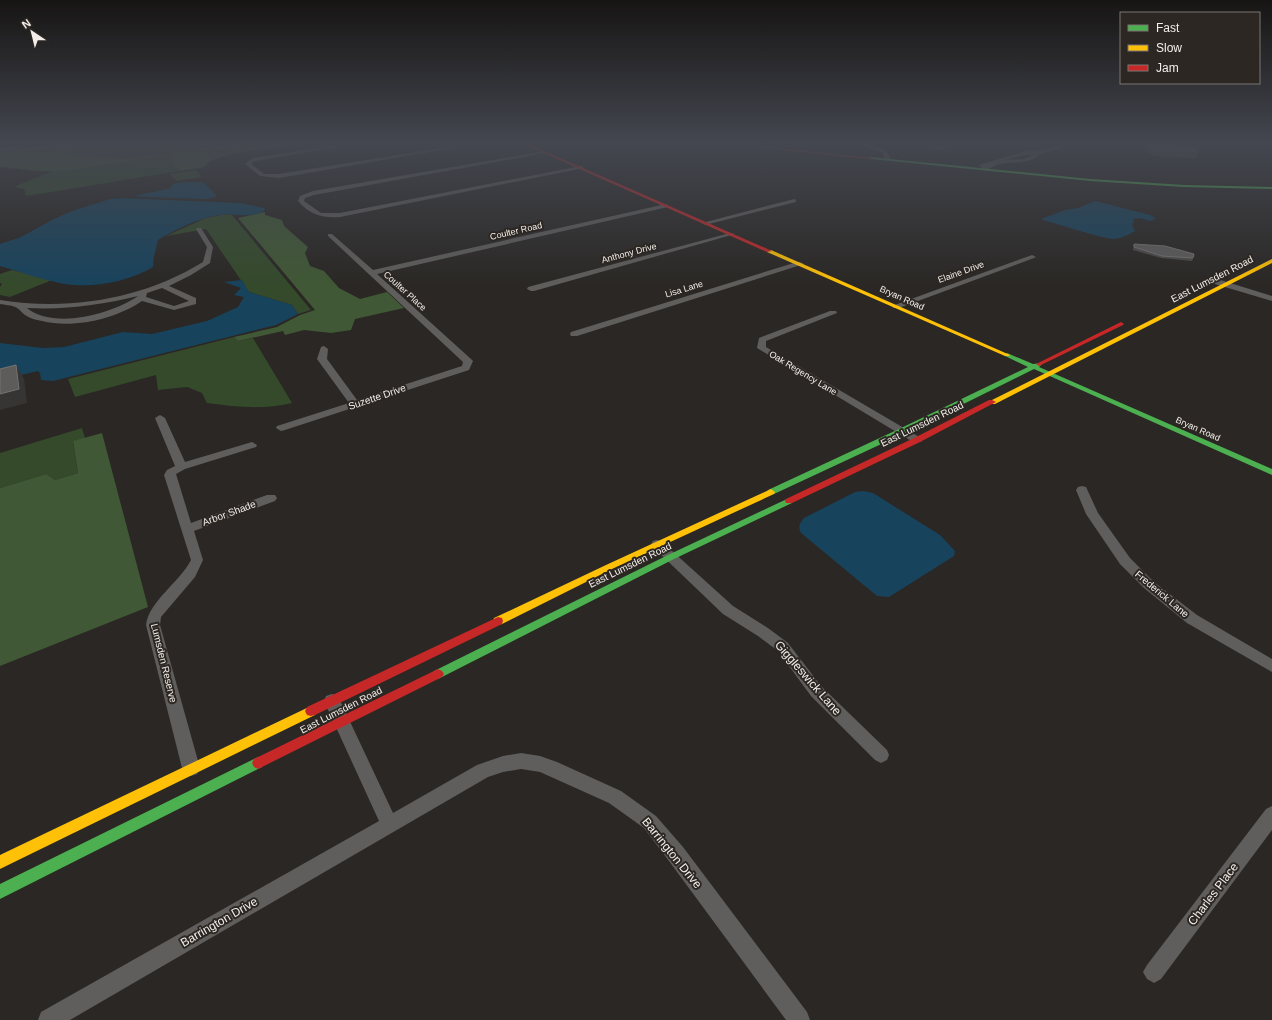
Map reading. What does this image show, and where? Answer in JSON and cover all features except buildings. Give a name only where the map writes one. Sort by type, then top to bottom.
[{"type":"main road","name":"Bryan Road","points":[[632,191],[1272,472]]},
{"type":"main road","name":"East Lumsden Road","points":[[0,892],[671,557],[917,440],[1272,261]]},
{"type":"main road","name":"East Lumsden Road","points":[[1208,282],[1223,274]]},
{"type":"main road","name":"East Lumsden Road","points":[[0,862],[191,768],[657,544],[902,431],[1128,321]]},
{"type":"street","points":[[327,191],[302,197],[301,201],[316,215],[326,217],[465,191]]},
{"type":"street","points":[[706,223],[794,201]]},
{"type":"street","name":"Coulter Road","points":[[371,273],[666,206]]},
{"type":"street","points":[[0,302],[18,305],[46,306],[88,304],[142,295],[181,277],[206,263],[210,247],[200,229]]},
{"type":"street","name":"Anthony Drive","points":[[531,289],[732,234]]},
{"type":"street","name":"Coulter Place","points":[[330,236],[468,360]]},
{"type":"street","name":"Elaine Drive","points":[[896,306],[1032,257]]},
{"type":"street","name":"Lisa Lane","points":[[574,334],[800,264]]},
{"type":"street","points":[[1208,282],[1225,284],[1272,299]]},
{"type":"street","points":[[142,295],[174,308],[194,302],[193,300],[161,286]]},
{"type":"street","points":[[18,305],[22,311],[35,318],[43,320],[63,320],[107,314],[124,309],[135,303],[142,295]]},
{"type":"street","name":"Oak Regency Lane","points":[[833,313],[762,340],[761,348],[917,440]]},
{"type":"street","points":[[324,349],[322,359],[355,404]]},
{"type":"street","name":"Suzette Drive","points":[[281,428],[466,368],[468,360]]},
{"type":"street","points":[[160,418],[180,467],[252,445]]},
{"type":"street","name":"Lumsden Reserve","points":[[180,467],[171,472],[170,475],[198,560],[195,566],[157,611],[154,617],[153,625],[191,768]]},
{"type":"street","name":"Frederick Lane","points":[[1082,490],[1092,514],[1125,561],[1149,586],[1192,619],[1272,666]]},
{"type":"street","name":"Arbor Shade","points":[[187,528],[271,498]]},
{"type":"street","name":"Giggleswick Lane","points":[[657,544],[728,610],[763,632],[783,647],[822,697],[881,755]]},
{"type":"street","points":[[332,701],[389,824]]},
{"type":"street","name":"Barrington Drive","points":[[49,1020],[483,771],[503,764],[521,761],[540,764],[557,770],[615,796],[631,807],[654,827],[676,854],[799,1020]]},
{"type":"street","name":"Charles Place","points":[[1154,972],[1272,815]]},
{"type":"green space","points":[[24,191],[59,191],[26,196]]},
{"type":"green space","points":[[265,212],[265,215],[282,220],[284,226],[308,247],[305,253],[310,266],[324,271],[339,288],[360,299],[387,292],[404,308],[355,319],[351,330],[331,333],[304,330],[285,335],[283,331],[238,341],[234,337],[277,327],[300,315],[315,310],[238,218]]},
{"type":"green space","points":[[227,214],[232,215],[311,310],[298,314],[292,305],[249,292],[206,229],[166,236],[206,218]]},
{"type":"green space","points":[[12,270],[52,280],[10,297],[0,295],[0,287],[2,284],[0,283],[0,274]]},
{"type":"green space","points":[[234,337],[238,341],[253,338],[292,403],[271,407],[239,407],[207,403],[202,393],[187,387],[158,390],[156,375],[75,397],[68,379]]},
{"type":"green space","points":[[82,428],[85,438],[73,442],[78,473],[55,480],[46,474],[0,488],[0,453]]},
{"type":"green space","points":[[102,433],[148,607],[0,666],[0,488],[46,474],[55,480],[78,473],[73,441]]},
{"type":"water","points":[[159,191],[212,191],[216,197],[207,199],[134,196]]},
{"type":"water","points":[[121,198],[240,203],[264,208],[265,210],[254,215],[225,214],[212,216],[180,228],[158,240],[153,267],[145,272],[116,282],[95,285],[67,284],[0,266],[0,244],[21,237],[72,211],[110,199]]},
{"type":"water","points":[[1095,201],[1150,215],[1155,219],[1150,221],[1140,218],[1133,219],[1134,221],[1132,225],[1135,231],[1119,238],[1109,239],[1041,219],[1065,210],[1078,208]]},
{"type":"water","points":[[242,280],[249,292],[292,305],[298,314],[276,325],[53,381],[41,380],[40,373],[38,371],[0,380],[0,343],[43,348],[64,347],[123,332],[152,334],[207,321],[238,307],[244,297],[234,295],[241,288],[224,282]]},
{"type":"water","points":[[863,491],[873,493],[940,535],[955,551],[954,556],[889,597],[877,596],[801,533],[799,527],[804,518],[855,492]]},
{"type":"traffic: fast","points":[[1007,355],[1272,472]]},
{"type":"traffic: fast","points":[[771,492],[902,431],[1039,364]]},
{"type":"traffic: fast","points":[[438,674],[671,557],[789,501]]},
{"type":"traffic: fast","points":[[0,892],[258,763]]},
{"type":"traffic: slow","points":[[769,251],[1007,355]]},
{"type":"traffic: slow","points":[[992,402],[1272,261]]},
{"type":"traffic: slow","points":[[498,621],[609,567],[771,492]]},
{"type":"traffic: slow","points":[[0,862],[311,711]]},
{"type":"traffic: jam","points":[[631,191],[769,251]]},
{"type":"traffic: jam","points":[[1039,364],[1121,324]]},
{"type":"traffic: jam","points":[[789,501],[917,440],[992,402]]},
{"type":"traffic: jam","points":[[311,711],[498,621]]},
{"type":"traffic: jam","points":[[258,763],[438,674]]}]
